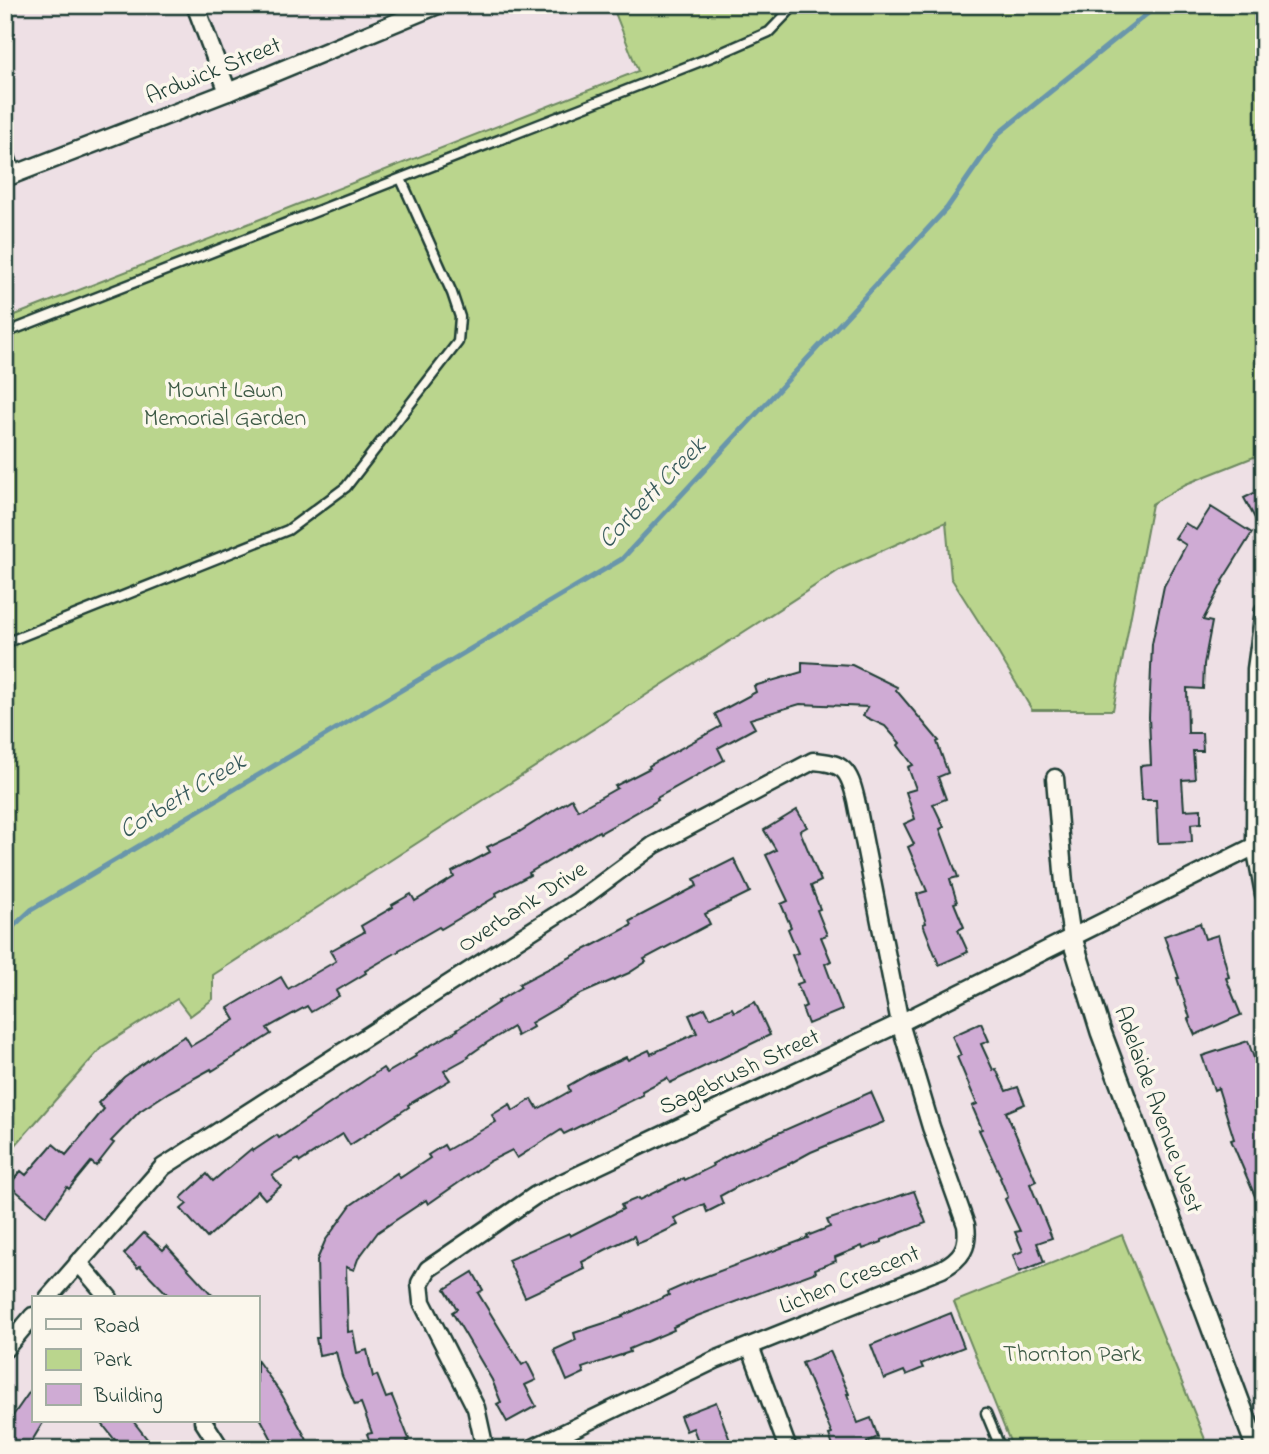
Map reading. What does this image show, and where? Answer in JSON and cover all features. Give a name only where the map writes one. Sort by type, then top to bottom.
[{"type":"street","points":[[195,5],[228,92]]},
{"type":"street","name":"Ardwick Street","points":[[9,176],[228,92],[438,5]]},
{"type":"street","points":[[5,155],[9,176]]},
{"type":"street","points":[[1264,610],[1256,668],[1255,846],[1264,894]]},
{"type":"street","name":"Overbank Drive","points":[[50,1296],[163,1167],[578,901],[654,845],[813,761],[829,762],[842,767],[850,778],[900,1023]]},
{"type":"street","name":"Adelaide Avenue West","points":[[1055,778],[1064,883],[1072,938],[1101,1032],[1257,1449]]},
{"type":"street","name":"Sagebrush Street","points":[[485,1449],[476,1408],[422,1302],[421,1283],[428,1269],[536,1195],[900,1023],[1255,846]]},
{"type":"street","name":"Lichen Crescent","points":[[531,1449],[715,1360],[942,1269],[956,1261],[964,1252],[968,1240],[966,1225],[931,1127],[900,1023]]},
{"type":"street","points":[[78,1262],[107,1296]]},
{"type":"street","points":[[5,1349],[32,1316]]},
{"type":"street","points":[[750,1346],[788,1449]]},
{"type":"street","points":[[204,1422],[221,1449]]},
{"type":"lane","points":[[5,333],[747,42],[769,32],[795,5]]},
{"type":"lane","points":[[5,643],[288,530],[346,487],[457,342],[460,317],[452,293],[401,179]]},
{"type":"lane","points":[[986,1413],[1001,1449]]},
{"type":"green space","name":"Mount Lawn Memorial Garden","points":[[612,5],[1264,5],[1264,453],[1186,484],[1152,504],[1113,710],[1032,710],[951,578],[946,522],[841,569],[213,975],[213,999],[190,1016],[177,999],[102,1047],[5,1157],[5,319],[638,71]]},
{"type":"green space","name":"Thornton Park","points":[[1122,1235],[1209,1449],[1013,1449],[954,1302]]},
{"type":"building","points":[[1264,488],[1264,535],[1244,498]]},
{"type":"building","points":[[1211,507],[1252,533],[1222,581],[1203,620],[1212,622],[1204,664],[1203,689],[1187,688],[1188,733],[1202,733],[1203,751],[1193,751],[1195,779],[1182,780],[1184,810],[1201,809],[1201,823],[1191,824],[1192,842],[1158,843],[1156,800],[1142,800],[1140,766],[1151,765],[1149,717],[1152,644],[1164,586],[1186,545],[1175,538],[1185,523],[1196,530]]},
{"type":"building","points":[[802,662],[852,665],[897,687],[896,690],[939,741],[937,742],[948,773],[938,777],[946,799],[933,804],[944,827],[940,829],[958,877],[950,879],[957,902],[954,903],[964,927],[958,930],[968,952],[939,965],[923,924],[926,923],[917,894],[927,891],[908,847],[914,844],[904,824],[915,819],[906,792],[916,789],[908,767],[913,765],[898,745],[900,743],[885,726],[863,716],[868,707],[800,704],[750,719],[755,728],[718,748],[724,760],[600,833],[599,831],[441,929],[439,927],[399,950],[336,991],[339,996],[311,1012],[307,1006],[267,1028],[271,1034],[140,1111],[111,1141],[114,1143],[96,1166],[91,1162],[69,1189],[67,1187],[46,1216],[9,1185],[21,1171],[26,1175],[53,1144],[66,1155],[104,1109],[98,1103],[124,1077],[166,1047],[185,1036],[191,1046],[235,1020],[228,1008],[281,977],[288,989],[336,961],[330,951],[364,932],[361,926],[393,907],[392,905],[411,894],[415,901],[454,877],[452,872],[490,852],[487,847],[519,832],[572,799],[578,810],[617,788],[615,786],[721,726],[715,714],[756,692],[754,686],[802,672]]},
{"type":"building","points":[[797,810],[807,827],[800,831],[821,881],[811,886],[827,935],[821,937],[831,961],[825,964],[842,1010],[808,1024],[802,1008],[806,1006],[797,984],[803,982],[792,955],[798,953],[781,904],[788,901],[766,855],[776,850],[764,830]]},
{"type":"building","points":[[734,859],[750,892],[705,914],[710,924],[644,959],[646,962],[629,973],[581,994],[531,1023],[533,1027],[517,1036],[513,1027],[488,1042],[444,1071],[450,1080],[350,1145],[343,1134],[300,1162],[298,1159],[272,1175],[281,1186],[265,1199],[258,1191],[207,1238],[181,1209],[187,1204],[181,1198],[207,1174],[213,1181],[251,1149],[253,1151],[277,1135],[279,1138],[383,1068],[387,1073],[416,1056],[415,1054],[458,1030],[521,987],[519,984],[632,925],[630,921],[697,886],[694,879]]},
{"type":"building","points":[[1200,923],[1205,939],[1218,935],[1229,977],[1226,978],[1241,1015],[1195,1035],[1164,936]]},
{"type":"building","points":[[755,1002],[770,1035],[670,1083],[667,1078],[642,1091],[643,1095],[564,1134],[561,1130],[517,1158],[512,1150],[490,1161],[428,1204],[426,1200],[378,1232],[358,1259],[354,1270],[346,1267],[348,1332],[353,1331],[357,1353],[367,1350],[373,1377],[377,1375],[386,1398],[392,1396],[409,1439],[410,1449],[373,1449],[367,1434],[372,1433],[361,1403],[355,1405],[342,1376],[336,1352],[319,1355],[316,1338],[319,1338],[317,1260],[325,1241],[351,1205],[397,1173],[400,1178],[444,1145],[447,1150],[496,1122],[492,1115],[510,1104],[513,1111],[532,1099],[538,1109],[570,1091],[568,1086],[589,1074],[626,1057],[628,1060],[649,1050],[651,1054],[697,1033],[689,1015],[705,1008],[710,1018],[732,1008],[734,1012]]},
{"type":"building","points":[[981,1023],[989,1041],[981,1044],[993,1070],[996,1069],[1006,1091],[1018,1087],[1025,1104],[1006,1112],[1036,1181],[1030,1184],[1052,1238],[1037,1243],[1044,1262],[1019,1272],[1013,1255],[1023,1251],[1015,1232],[1020,1231],[1005,1199],[1008,1197],[1001,1177],[979,1130],[982,1129],[972,1106],[977,1104],[957,1057],[961,1055],[952,1036]]},
{"type":"building","points":[[1248,1041],[1264,1087],[1263,1215],[1231,1140],[1234,1139],[1218,1088],[1214,1090],[1202,1056]]},
{"type":"building","points":[[871,1092],[884,1122],[742,1184],[720,1196],[723,1204],[707,1212],[704,1204],[674,1218],[678,1225],[649,1239],[637,1244],[634,1236],[605,1250],[582,1262],[585,1269],[525,1297],[508,1260],[569,1233],[570,1236],[623,1209],[621,1205],[638,1198],[639,1200],[684,1178],[685,1180],[735,1152]]},
{"type":"building","points":[[914,1191],[926,1223],[882,1242],[863,1249],[862,1246],[835,1257],[836,1261],[815,1269],[816,1272],[697,1316],[673,1327],[674,1330],[629,1349],[630,1352],[582,1368],[584,1373],[567,1381],[554,1350],[576,1340],[574,1333],[623,1317],[693,1281],[808,1238],[807,1236],[830,1227],[827,1220]]},
{"type":"building","points":[[144,1233],[163,1250],[167,1246],[213,1296],[169,1296],[140,1266],[138,1268],[124,1254]]},
{"type":"building","points":[[473,1272],[483,1290],[478,1293],[522,1365],[527,1362],[536,1380],[525,1385],[536,1406],[507,1422],[497,1404],[501,1402],[492,1380],[452,1312],[457,1309],[445,1289]]},
{"type":"building","points":[[951,1313],[964,1347],[921,1364],[923,1368],[906,1375],[904,1371],[884,1379],[871,1345]]},
{"type":"building","points":[[830,1351],[849,1394],[858,1423],[871,1418],[878,1437],[867,1442],[870,1449],[834,1449],[829,1435],[832,1434],[802,1363]]},
{"type":"building","points":[[259,1363],[282,1395],[310,1449],[277,1449],[259,1416]]},
{"type":"building","points":[[32,1388],[32,1422],[43,1422],[27,1449],[5,1449],[5,1427]]},
{"type":"building","points":[[716,1402],[733,1449],[701,1449],[693,1428],[686,1431],[680,1416]]},
{"type":"building","points":[[101,1422],[134,1422],[155,1449],[122,1449]]},
{"type":"waterway","name":"Corbett Creek","points":[[5,934],[31,910],[622,559],[947,208],[999,133],[1158,5]]}]
